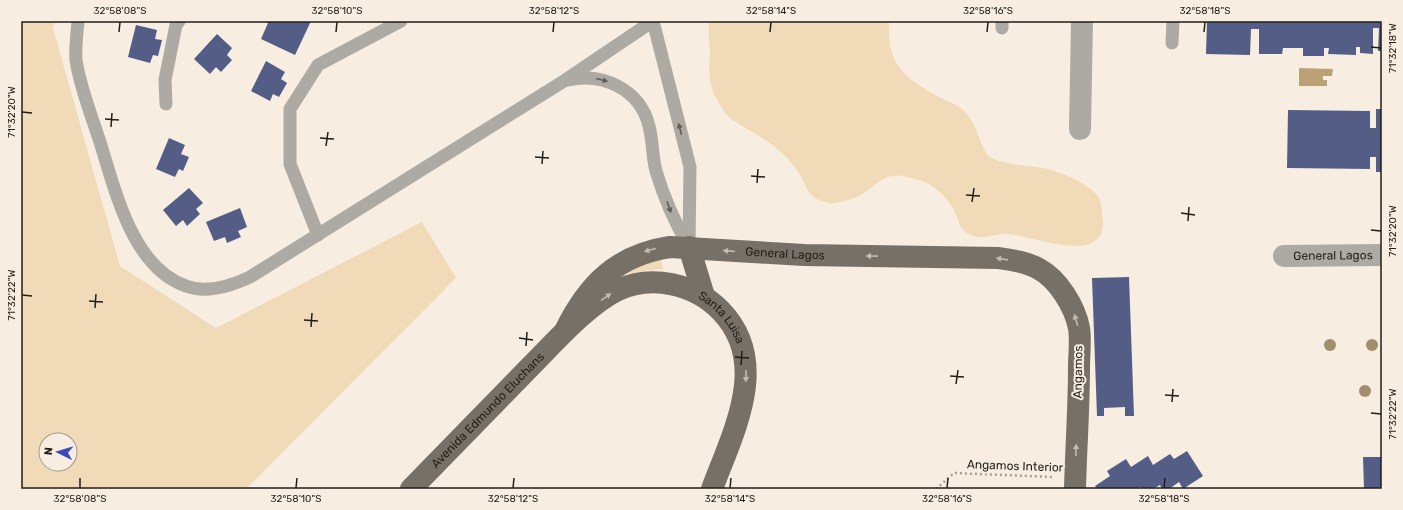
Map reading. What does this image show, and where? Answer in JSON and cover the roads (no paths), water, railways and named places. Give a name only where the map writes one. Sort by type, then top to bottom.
[{"type":"main road","name":"General Lagos","points":[[565,331],[581,302],[603,276],[632,256],[651,250],[670,247],[804,255],[998,258],[1016,261],[1040,269]]},
{"type":"main road","points":[[689,247],[704,296]]},
{"type":"main road","name":"Angamos","points":[[1040,269],[1054,282],[1066,297],[1074,312],[1079,328],[1079,390],[1075,484]]},
{"type":"main road","name":"Santa Luisa","points":[[565,331],[605,297],[632,285],[647,282],[676,285],[704,296],[721,311],[735,329],[743,350],[747,373],[746,388],[732,437],[712,489]]},
{"type":"main road","name":"Avenida Edmundo Eluchans","points":[[411,489],[565,331]]},
{"type":"street","points":[[1080,129],[1082,21]]},
{"type":"street","name":"General Lagos","points":[[1284,256],[1382,255]]},
{"type":"lane","points":[[78,21],[76,60],[84,92],[125,220],[144,252],[159,269],[174,281],[187,287],[216,289],[233,285],[250,277],[564,81],[653,21],[690,167],[689,247]]},
{"type":"lane","points":[[166,104],[165,80],[179,21]]},
{"type":"lane","points":[[318,235],[290,164],[290,109],[318,64],[401,21]]},
{"type":"lane","points":[[1172,43],[1173,21]]},
{"type":"lane","points":[[564,81],[578,77],[593,77],[608,81],[621,87],[638,104],[649,125],[656,170],[670,211],[689,247]]}]
